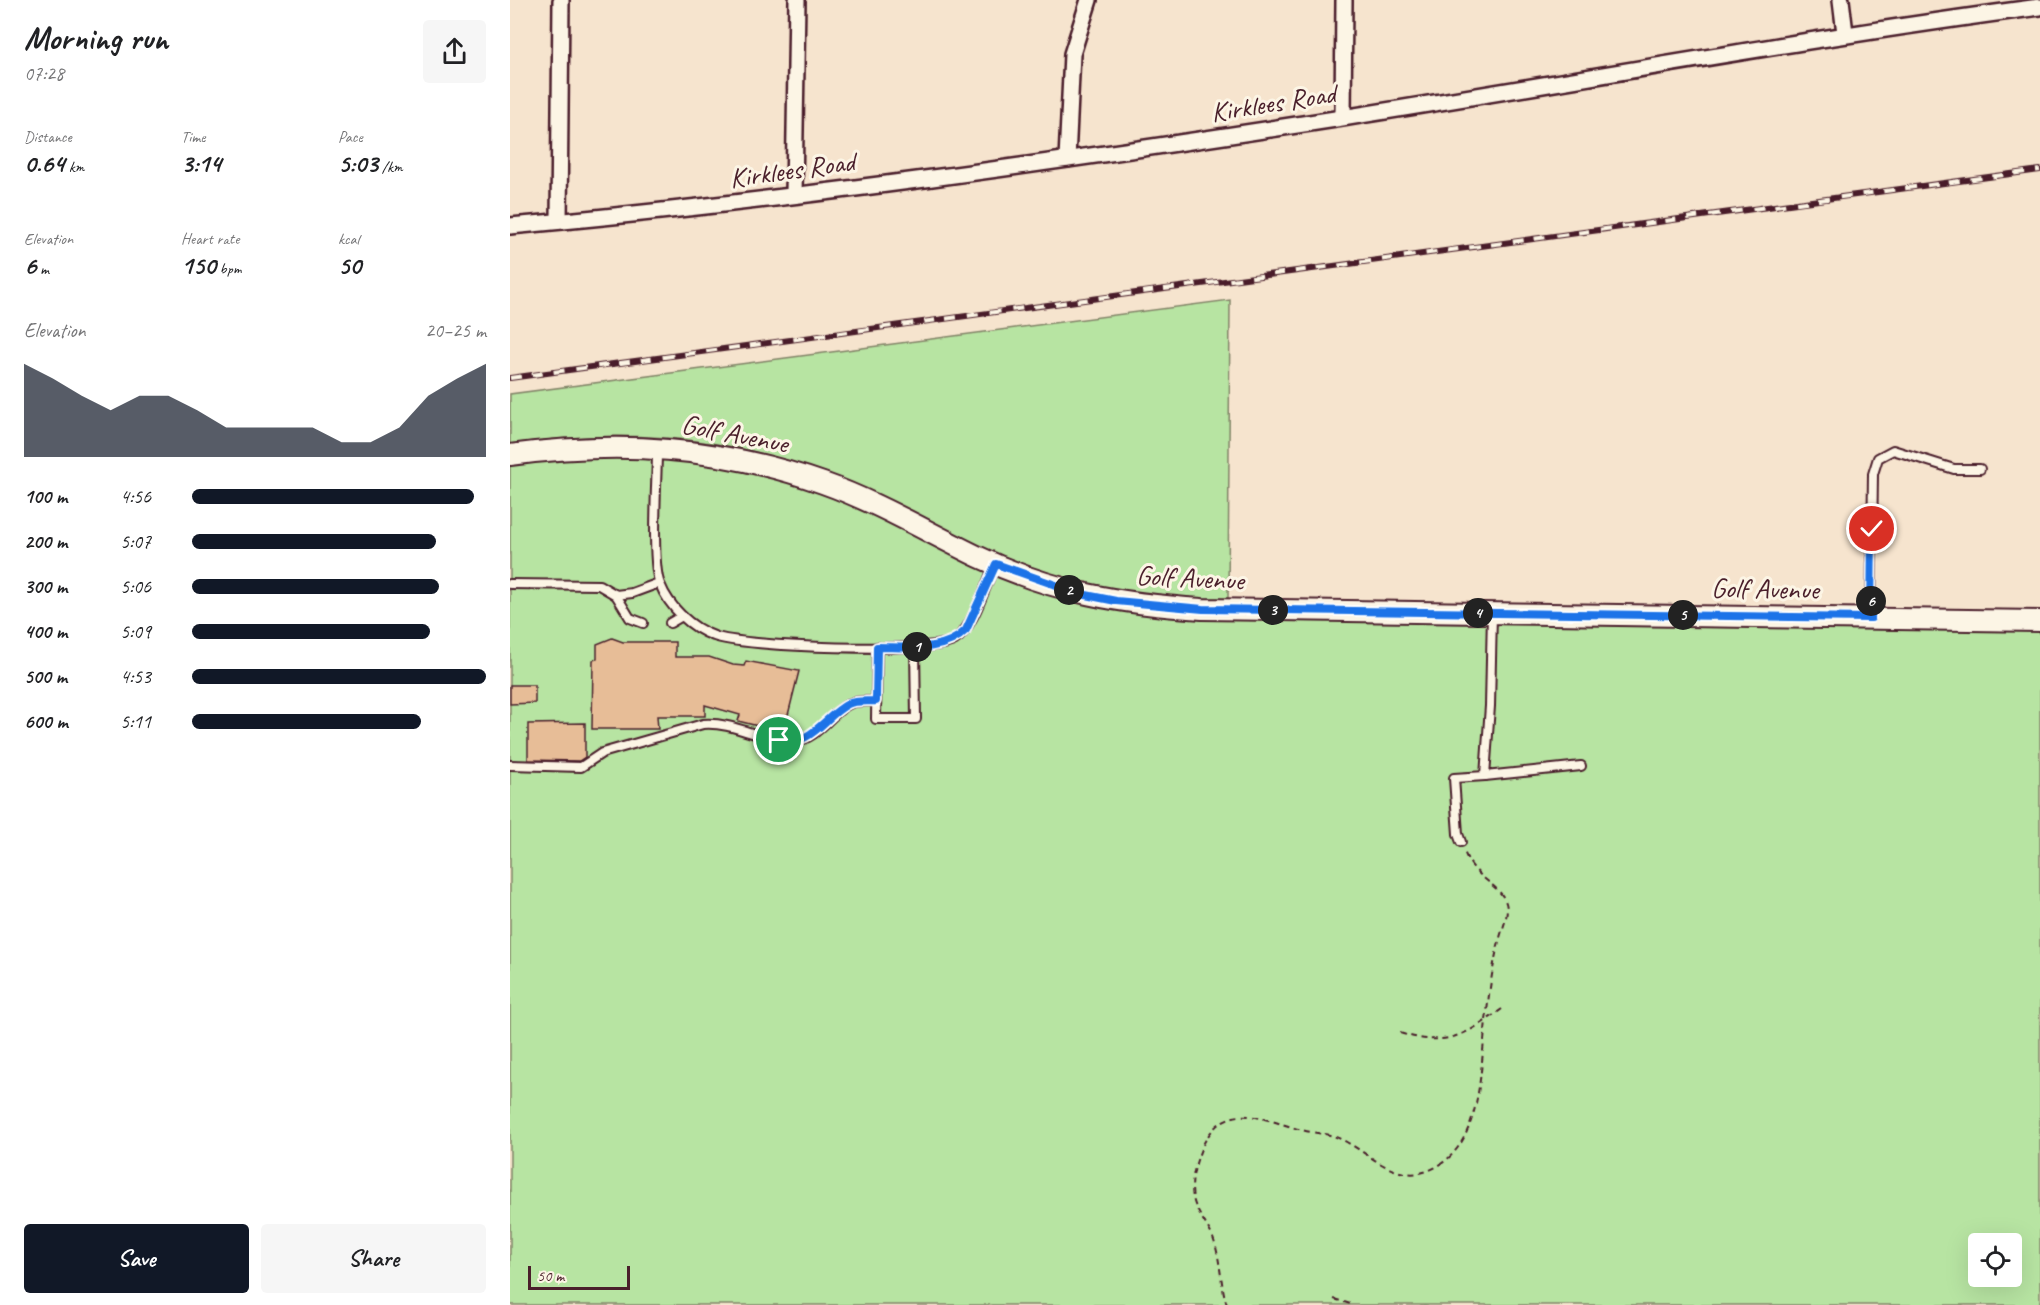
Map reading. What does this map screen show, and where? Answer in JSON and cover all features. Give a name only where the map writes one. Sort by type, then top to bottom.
[{"type":"street","points":[[559,221],[561,0]]},
{"type":"street","points":[[794,195],[796,0]]},
{"type":"street","points":[[1067,159],[1072,54],[1089,0]]},
{"type":"street","points":[[1343,117],[1344,0]]},
{"type":"street","points":[[1841,0],[1845,33]]},
{"type":"street","name":"Kirklees Road","points":[[510,226],[680,210],[1067,159],[1343,117],[1845,33],[2040,7]]},
{"type":"street","name":"Golf Avenue","points":[[510,455],[588,447],[657,447],[739,459],[823,483],[854,495],[996,564],[1081,594],[1154,606],[2040,621]]},
{"type":"lane","points":[[657,447],[656,561],[659,583],[682,616],[699,630],[717,638],[758,643],[877,647],[915,647],[952,642],[966,630],[996,564]]},
{"type":"lane","points":[[1871,618],[1873,474],[1878,458],[1893,450],[1913,454],[1935,465],[1954,469],[1980,469]]},
{"type":"lane","points":[[510,584],[599,585],[616,594],[632,593],[659,583]]},
{"type":"lane","points":[[616,594],[630,618],[644,623]]},
{"type":"lane","points":[[1485,776],[1492,613]]},
{"type":"lane","points":[[670,623],[682,616]]},
{"type":"lane","points":[[877,647],[876,719],[916,719],[915,647]]},
{"type":"lane","points":[[510,765],[580,767],[602,753],[703,724],[714,723],[785,741],[797,740],[808,737],[851,703],[876,701]]},
{"type":"lane","points":[[1461,842],[1458,834],[1454,778],[1581,766]]},
{"type":"path","points":[[1227,1305],[1213,1239],[1193,1198],[1197,1160],[1206,1139],[1215,1128],[1228,1119],[1243,1115],[1257,1115],[1302,1130],[1333,1136],[1349,1143],[1386,1168],[1404,1173],[1425,1172],[1445,1162],[1463,1143],[1480,1085],[1490,981],[1506,916],[1506,903],[1497,891],[1472,870],[1461,842]]},
{"type":"path","points":[[1400,1033],[1418,1038],[1459,1037],[1502,1009]]},
{"type":"path","points":[[1334,1299],[1354,1305]]},
{"type":"green space","points":[[1230,300],[1228,600],[1135,595],[1080,584],[1009,559],[871,495],[801,466],[730,446],[657,437],[620,436],[510,444],[510,394]]},
{"type":"green space","points":[[577,456],[682,458],[766,474],[841,499],[972,563],[1220,616],[2040,630],[2040,1305],[510,1305],[510,463]]},
{"type":"building","points":[[612,638],[623,642],[675,642],[675,657],[709,657],[744,666],[746,661],[799,671],[785,727],[764,721],[762,727],[738,721],[740,715],[705,705],[705,716],[657,716],[658,729],[592,729],[593,660],[597,659],[597,644]]},
{"type":"building","points":[[510,685],[535,685],[535,703],[510,704]]},
{"type":"building","points":[[585,723],[585,757],[579,761],[528,760],[528,724]]},
{"type":"railway","points":[[510,378],[2040,170]]},
{"type":"route","points":[[779,740],[797,740],[808,737],[843,707],[851,703],[876,701],[877,647],[930,646],[952,642],[959,637],[966,630],[996,564],[1081,594],[1154,606],[1203,609],[1871,618],[1872,529]]}]
